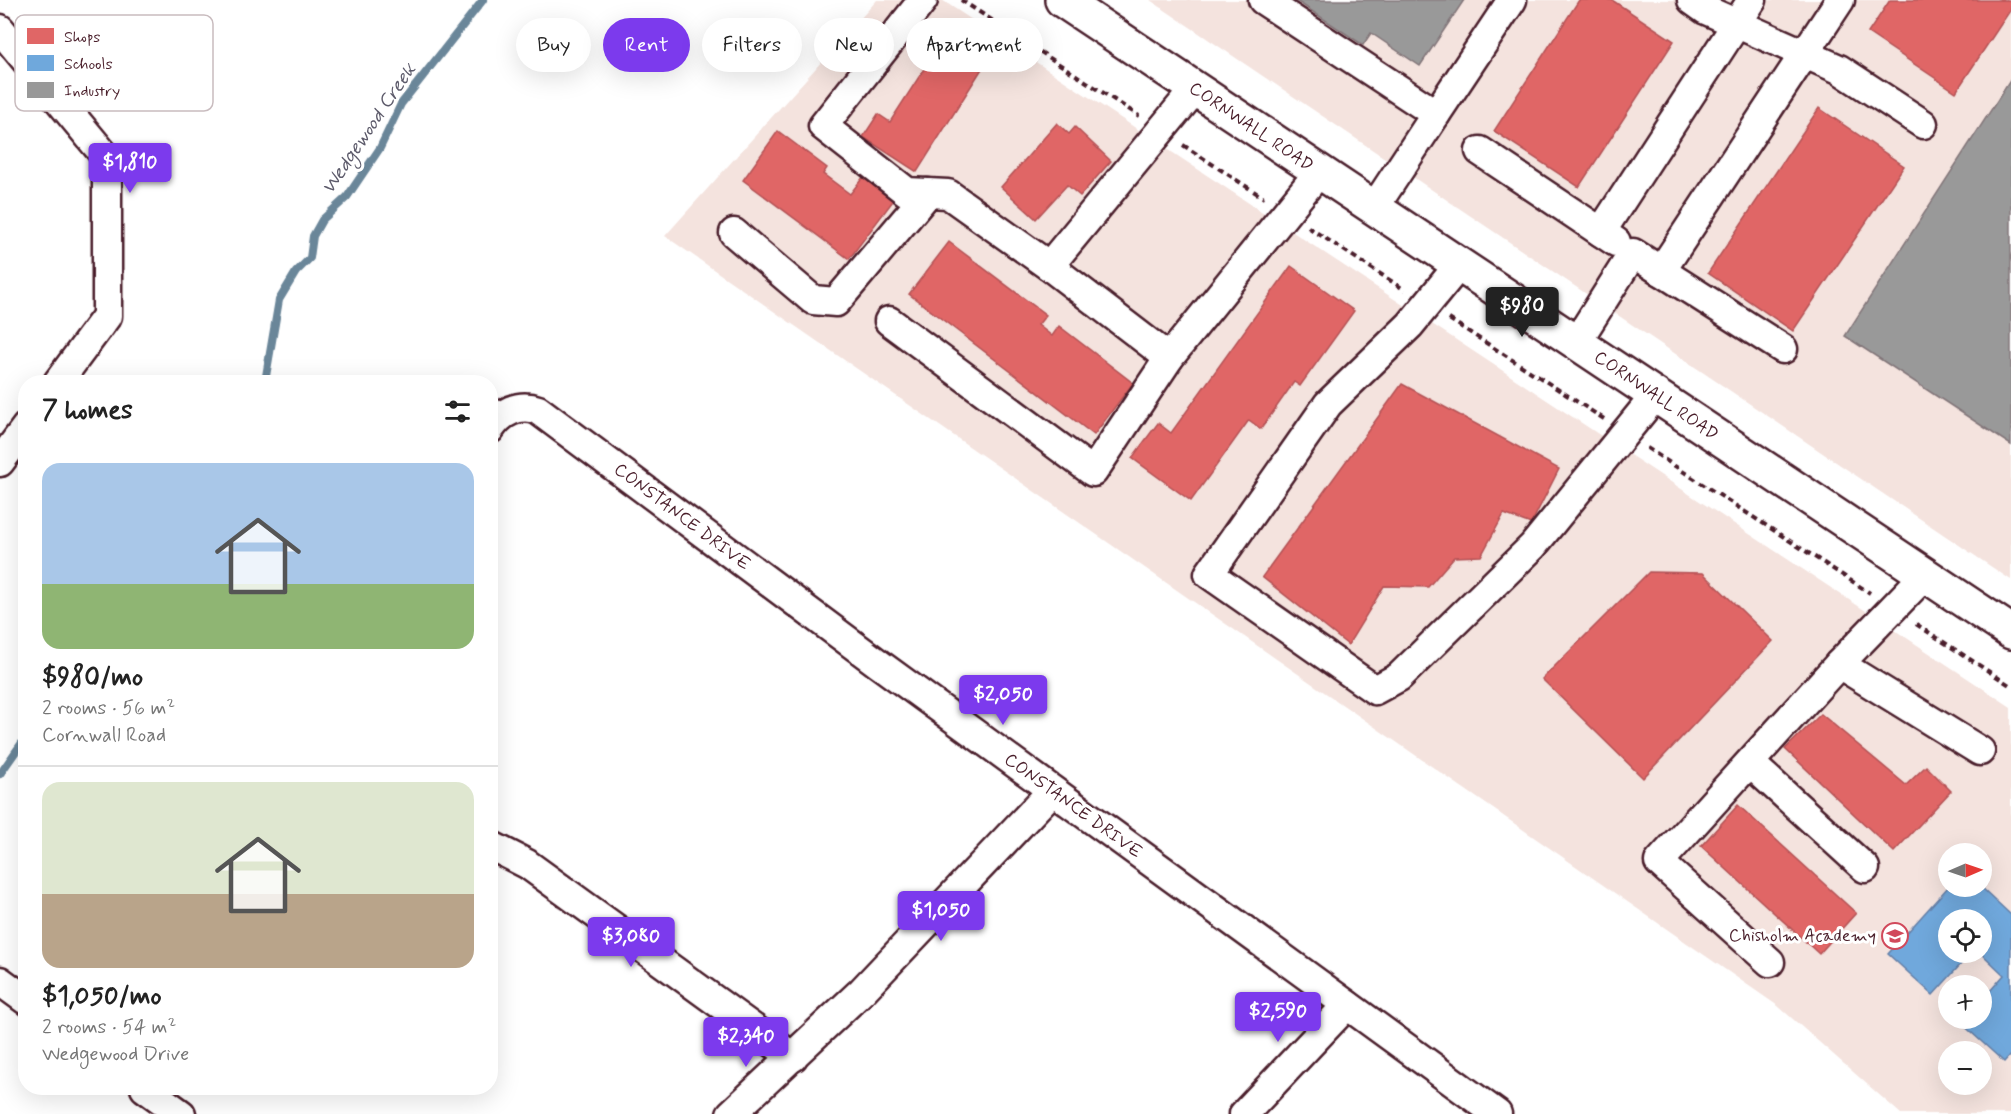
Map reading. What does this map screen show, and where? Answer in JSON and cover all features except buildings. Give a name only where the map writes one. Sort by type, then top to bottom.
[{"type":"main road","name":"CORNWALL ROAD","points":[[1071,3],[1194,89],[2011,632]]},
{"type":"street","points":[[923,0],[823,126],[907,192],[948,194],[1169,358]]},
{"type":"street","points":[[1263,0],[1436,114]]},
{"type":"street","points":[[1374,208],[1512,0]]},
{"type":"street","points":[[1692,0],[1706,10],[1745,11],[1805,53],[1839,69],[1923,124]]},
{"type":"street","points":[[1661,271],[1840,0]]},
{"type":"street","points":[[1601,232],[1745,11]]},
{"type":"street","points":[[0,29],[15,47]]},
{"type":"street","points":[[1048,266],[1194,89]]},
{"type":"street","points":[[63,375],[107,316],[107,158],[68,111]]},
{"type":"street","points":[[1480,151],[1783,349]]},
{"type":"street","points":[[889,321],[1093,471],[1169,358],[1319,172]]},
{"type":"street","points":[[734,233],[813,300],[836,302],[928,193]]},
{"type":"street","points":[[1576,343],[1633,253]]},
{"type":"street","points":[[1459,265],[1410,325],[1328,404],[1209,574],[1375,690],[1399,677],[1533,546],[1655,396]]},
{"type":"street","name":"CONSTANCE DRIVE","points":[[498,421],[512,409],[530,407],[538,410],[1052,791],[1497,1114]]},
{"type":"street","points":[[0,462],[18,438]]},
{"type":"street","points":[[1770,962],[1659,862],[1839,664],[1926,574]]},
{"type":"street","points":[[1839,664],[1980,751]]},
{"type":"street","points":[[1750,763],[1865,868]]},
{"type":"street","points":[[731,1114],[862,991],[1052,791]]},
{"type":"street","points":[[498,849],[527,864],[793,1057]]},
{"type":"street","points":[[0,981],[18,993]]},
{"type":"street","points":[[1244,1114],[1347,1005]]},
{"type":"street","points":[[155,1095],[182,1114]]},
{"type":"path","points":[[961,0],[2011,686]]},
{"type":"shaded area","points":[[877,0],[942,0],[969,18],[906,18],[906,72],[1043,72],[1043,67],[2011,707],[2011,1114],[1901,1114],[1778,1006],[665,236],[814,70],[814,72],[894,72],[894,18],[861,18]]},
{"type":"shaded area","points":[[1150,0],[2011,0],[2011,580]]},
{"type":"waterway","name":"Wedgewood Creek","points":[[266,375],[279,300],[296,272],[310,258],[313,236],[322,220],[347,197],[380,148],[401,104],[483,0]]},
{"type":"waterway","name":"Wedgewood Creek","points":[[0,774],[18,748]]},
{"type":"place","name":"Chisholm Academy","points":[[1895,936]]}]
